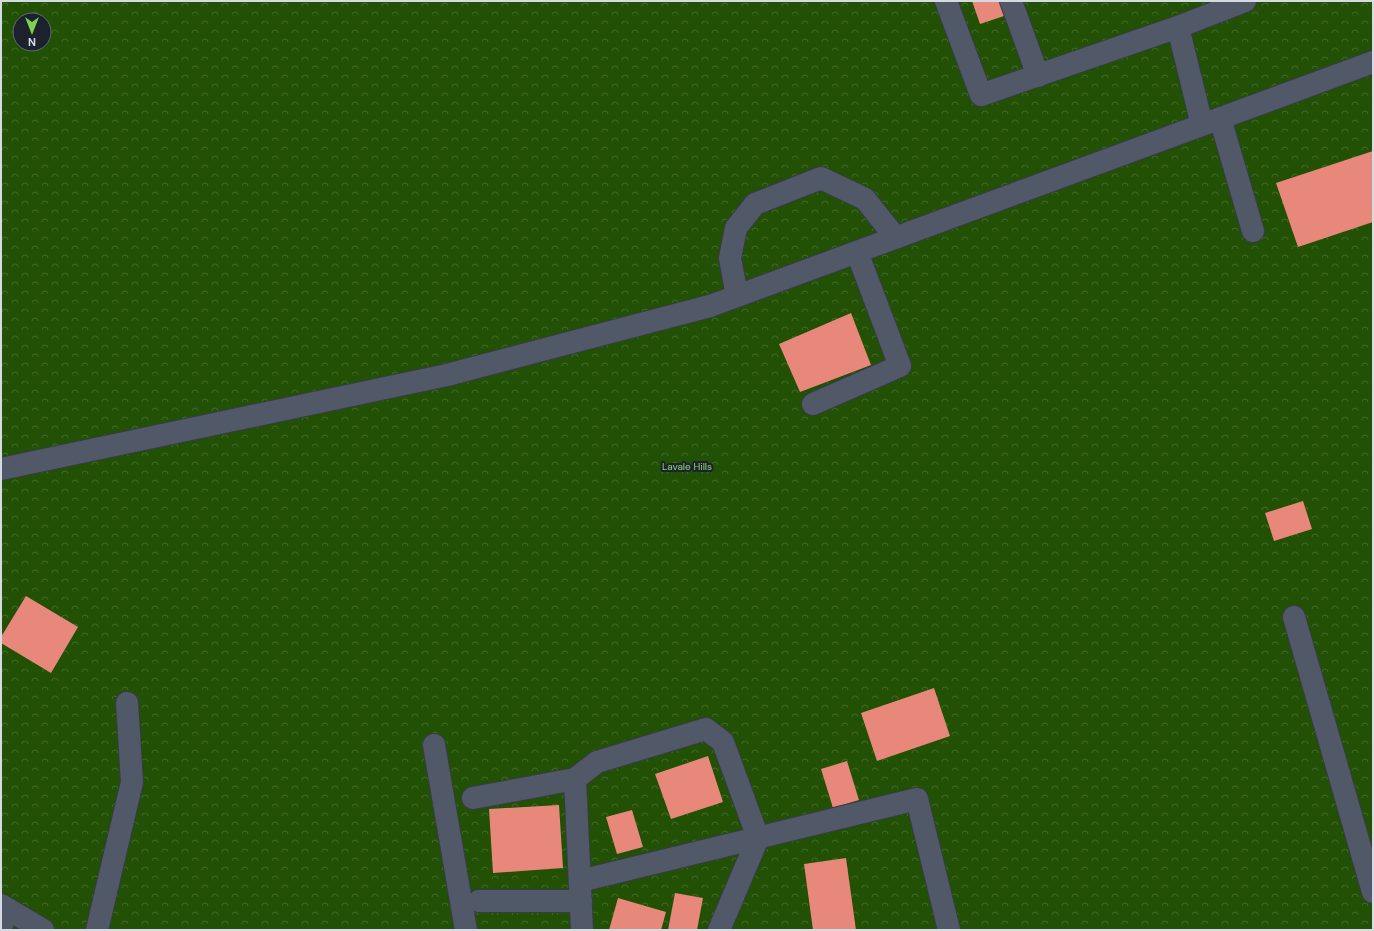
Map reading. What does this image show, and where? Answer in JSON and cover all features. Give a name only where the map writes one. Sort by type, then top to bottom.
[{"type":"lane","points":[[946,1],[981,95],[1178,28],[1245,1]]},
{"type":"lane","points":[[1011,1],[1038,76]]},
{"type":"lane","points":[[1178,28],[1252,231]]},
{"type":"lane","points":[[1,469],[447,375],[710,306],[1373,62]]},
{"type":"lane","points":[[737,296],[730,258],[736,228],[755,204],[821,178],[865,199],[896,238]]},
{"type":"lane","points":[[813,404],[900,366],[857,252]]},
{"type":"lane","points":[[1294,617],[1373,892]]},
{"type":"lane","points":[[97,930],[132,782],[127,704]]},
{"type":"lane","points":[[473,798],[575,779],[597,762],[706,729],[723,742],[758,838],[719,930]]},
{"type":"lane","points":[[434,745],[466,930]]},
{"type":"lane","points":[[575,779],[582,930]]},
{"type":"lane","points":[[479,901],[580,891],[758,838],[917,799],[949,930]]},
{"type":"lane","points":[[3,914],[43,930]]},
{"type":"green space","name":"Lavale Hills","points":[[1,1],[1373,1],[1373,930],[1,930]]},
{"type":"building","points":[[972,1],[1002,1],[1007,15],[980,24]]},
{"type":"building","points":[[1373,151],[1373,222],[1298,247],[1276,183]]},
{"type":"building","points":[[851,313],[871,365],[800,392],[779,344]]},
{"type":"building","points":[[1303,501],[1312,529],[1274,541],[1265,513]]},
{"type":"building","points":[[26,596],[78,627],[51,673],[1,643],[1,637]]},
{"type":"building","points":[[934,688],[950,736],[877,761],[861,713]]},
{"type":"building","points":[[708,756],[723,802],[671,819],[655,774]]},
{"type":"building","points":[[847,761],[859,800],[833,808],[821,769]]},
{"type":"building","points":[[559,805],[563,868],[493,873],[489,809]]},
{"type":"building","points":[[632,810],[643,847],[617,854],[606,817]]},
{"type":"building","points":[[846,858],[856,930],[813,930],[804,864]]},
{"type":"building","points":[[675,893],[703,898],[697,930],[668,930]]},
{"type":"building","points":[[618,898],[666,912],[661,930],[609,930]]}]
